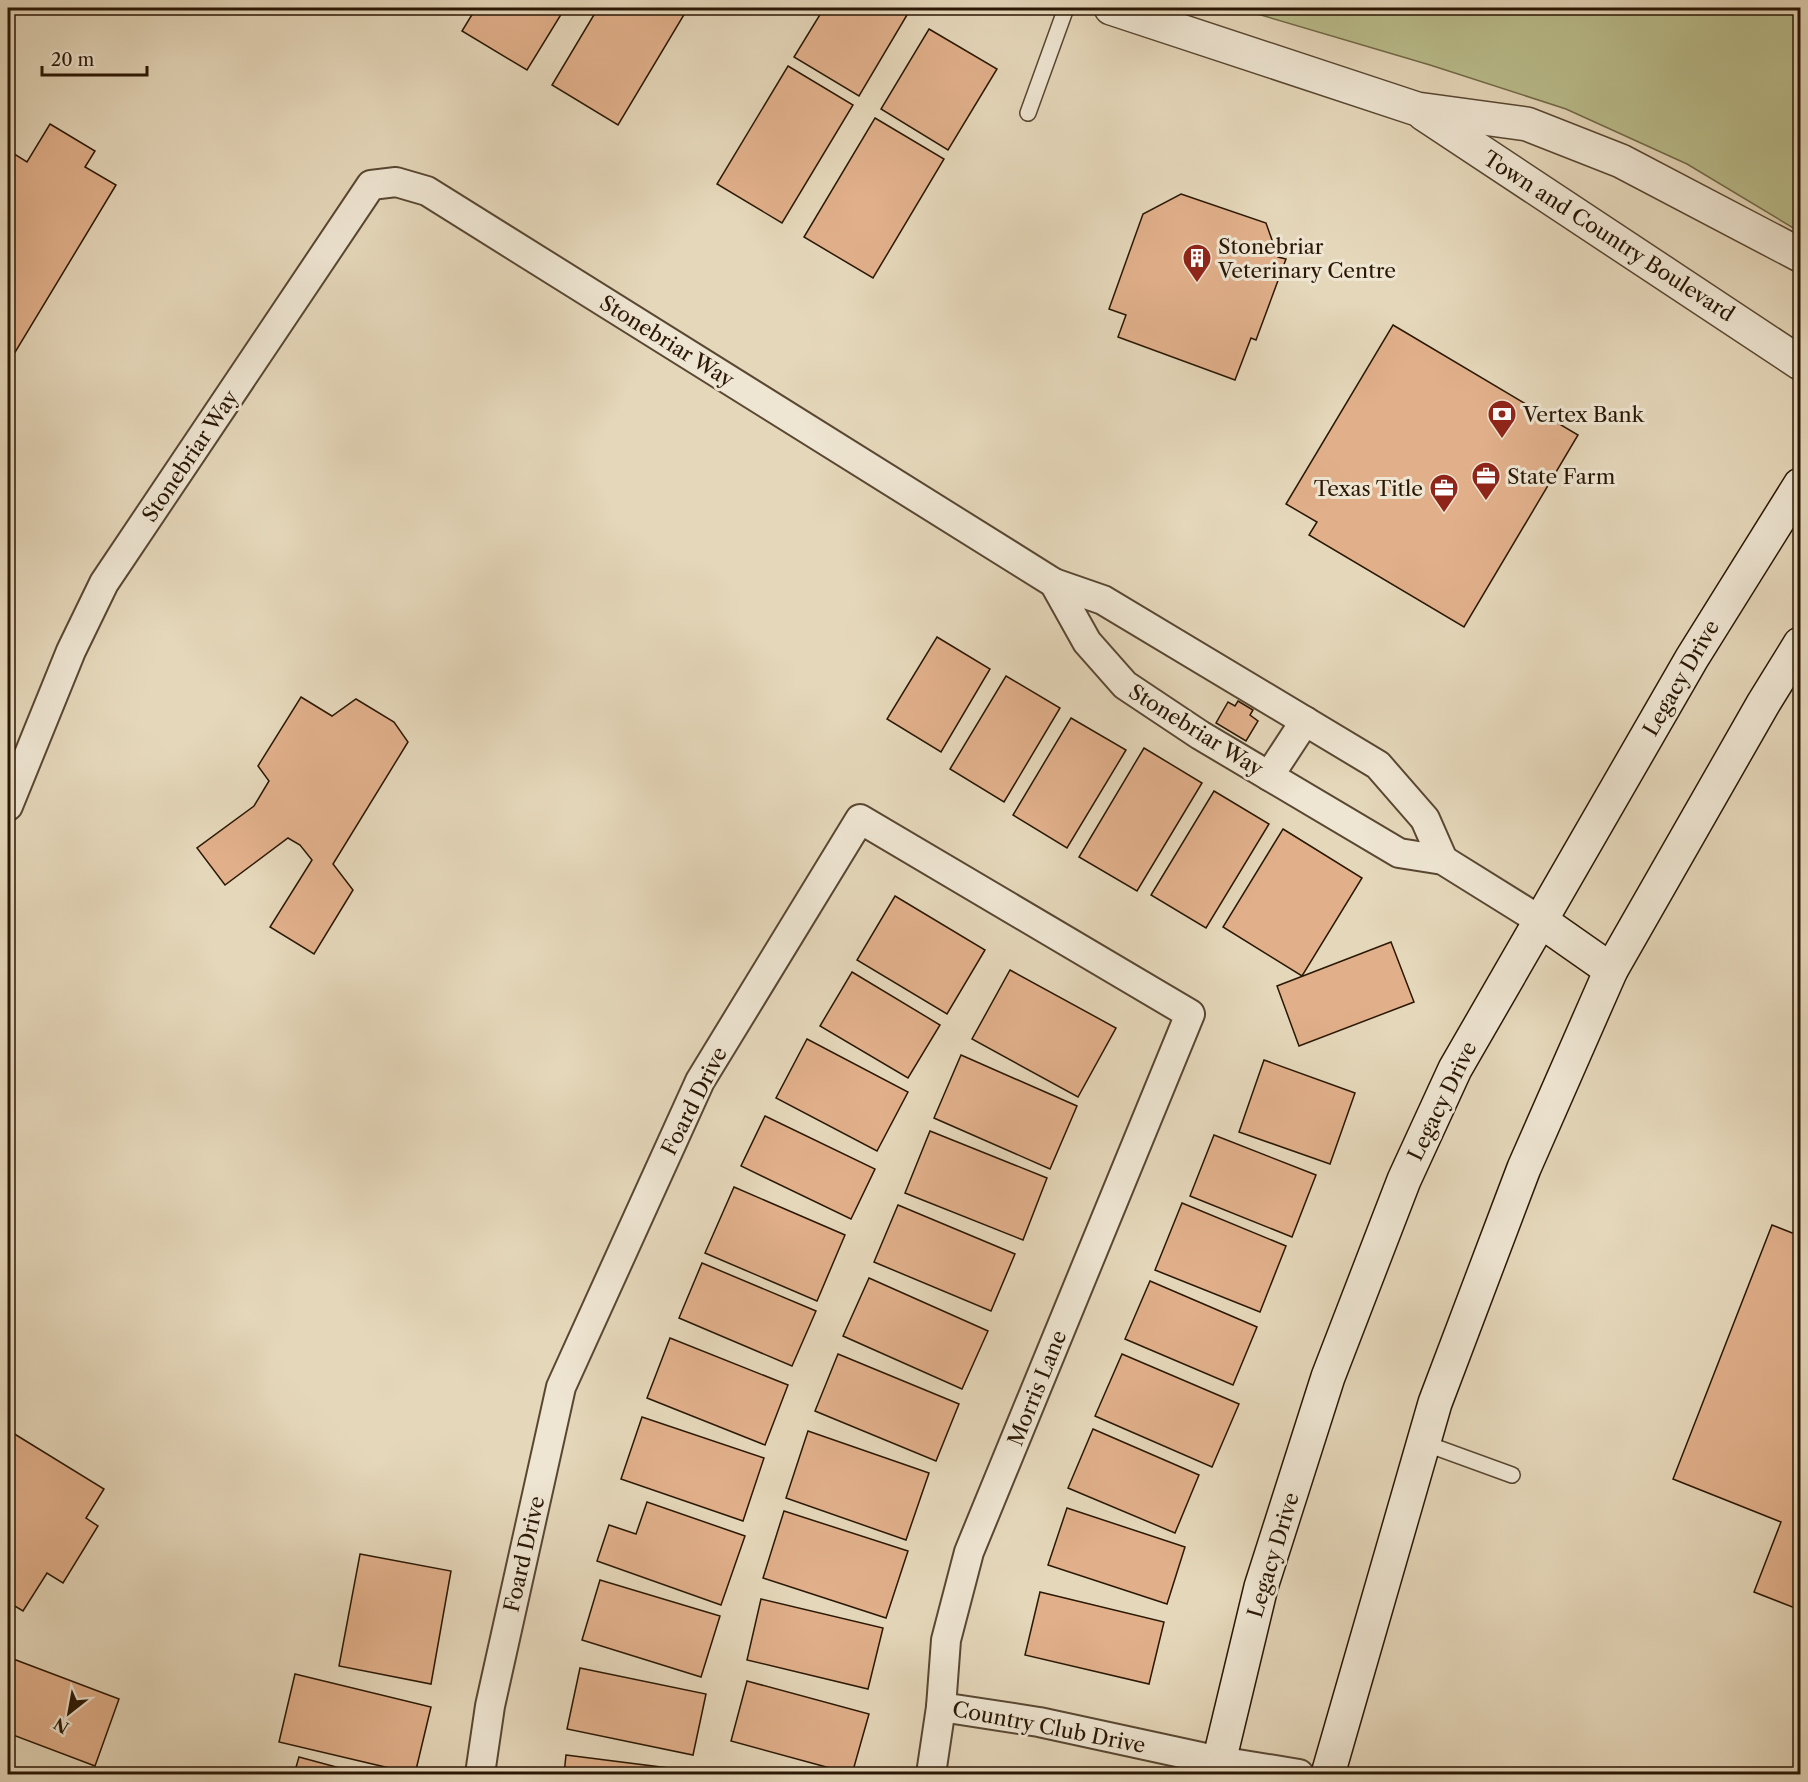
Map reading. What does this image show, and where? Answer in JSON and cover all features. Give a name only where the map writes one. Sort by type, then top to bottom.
[{"type":"main road","name":"Town and Country Boulevard","points":[[1111,8],[1417,110],[1527,124],[1621,161],[1800,255]]},
{"type":"main road","name":"Town and Country Boulevard","points":[[1417,110],[1800,363]]},
{"type":"main road","name":"Legacy Drive","points":[[1217,1768],[1261,1587],[1328,1377],[1404,1180],[1455,1069],[1692,658],[1800,485]]},
{"type":"main road","points":[[1328,1774],[1435,1403],[1524,1168],[1611,970],[1763,704],[1800,644]]},
{"type":"main road","points":[[1541,921],[1611,970]]},
{"type":"street","name":"Stonebriar Way","points":[[8,806],[71,651],[104,583],[371,185],[396,182],[427,191],[1054,583],[1087,642],[1125,686],[1200,735],[1399,853],[1443,860],[1541,921]]},
{"type":"street","points":[[1054,583],[1103,600],[1378,765],[1425,819],[1443,860]]},
{"type":"street","points":[[1269,776],[1305,721]]},
{"type":"street","name":"Foard Drive","points":[[480,1774],[490,1706],[561,1388],[700,1081],[860,819],[1190,1014]]},
{"type":"street","name":"Morris Lane","points":[[931,1774],[941,1707],[946,1640],[969,1552],[1190,1014]]},
{"type":"street","name":"Country Club Drive","points":[[941,1707],[1039,1722],[1217,1768],[1299,1774]]},
{"type":"lane","points":[[1028,113],[1066,8]]},
{"type":"lane","points":[[1424,1443],[1512,1475]]},
{"type":"green space","points":[[1237,8],[1800,8],[1800,232],[1687,164],[1566,109],[1430,65]]},
{"type":"building","points":[[476,8],[565,8],[527,70],[462,31]]},
{"type":"building","points":[[598,8],[688,8],[618,125],[552,85]]},
{"type":"building","points":[[824,8],[895,8],[907,15],[859,96],[794,57]]},
{"type":"building","points":[[929,29],[997,69],[948,150],[881,109]]},
{"type":"building","points":[[788,66],[853,105],[782,223],[717,184]]},
{"type":"building","points":[[875,118],[944,159],[873,278],[804,237]]},
{"type":"building","points":[[50,124],[95,151],[85,167],[116,185],[11,359],[8,357],[8,150],[27,162]]},
{"type":"building","name":"Stonebriar Veterinary Centre","points":[[1181,194],[1266,223],[1278,257],[1286,259],[1256,340],[1251,338],[1235,380],[1118,337],[1126,315],[1109,309],[1143,214]]},
{"type":"building","points":[[1393,325],[1578,435],[1464,627],[1309,535],[1317,522],[1286,504]]},
{"type":"building","points":[[937,637],[990,669],[941,752],[887,719]]},
{"type":"building","points":[[1006,676],[1060,708],[1004,802],[950,769]]},
{"type":"building","points":[[301,697],[332,716],[356,699],[394,722],[408,742],[333,864],[353,890],[314,954],[270,927],[312,860],[300,845],[288,838],[225,885],[197,848],[254,806],[269,781],[258,766]]},
{"type":"building","points":[[1238,701],[1253,710],[1250,715],[1258,721],[1246,741],[1216,723],[1228,702],[1235,706]]},
{"type":"building","points":[[1071,718],[1126,750],[1067,848],[1013,815]]},
{"type":"building","points":[[1144,748],[1202,783],[1137,891],[1079,857]]},
{"type":"building","points":[[1214,791],[1269,824],[1206,928],[1151,895]]},
{"type":"building","points":[[1283,829],[1362,878],[1302,976],[1223,927]]},
{"type":"building","points":[[895,896],[985,950],[947,1014],[857,960]]},
{"type":"building","points":[[1391,942],[1414,1002],[1299,1046],[1277,986]]},
{"type":"building","points":[[1010,970],[1116,1028],[1078,1097],[972,1039]]},
{"type":"building","points":[[852,972],[940,1025],[908,1078],[820,1026]]},
{"type":"building","points":[[807,1039],[908,1092],[877,1151],[776,1098]]},
{"type":"building","points":[[961,1055],[1077,1106],[1050,1169],[934,1118]]},
{"type":"building","points":[[1264,1060],[1355,1093],[1330,1164],[1239,1132]]},
{"type":"building","points":[[765,1116],[875,1169],[851,1219],[741,1166]]},
{"type":"building","points":[[930,1131],[1047,1178],[1023,1240],[905,1193]]},
{"type":"building","points":[[1214,1135],[1316,1175],[1292,1237],[1190,1196]]},
{"type":"building","points":[[734,1187],[845,1235],[817,1301],[705,1253]]},
{"type":"building","points":[[1182,1203],[1286,1246],[1260,1312],[1155,1270]]},
{"type":"building","points":[[898,1205],[1015,1254],[991,1311],[874,1262]]},
{"type":"building","points":[[1772,1225],[1800,1236],[1800,1610],[1754,1592],[1781,1522],[1673,1479]]},
{"type":"building","points":[[702,1263],[816,1311],[792,1366],[679,1318]]},
{"type":"building","points":[[869,1278],[988,1331],[962,1389],[843,1336]]},
{"type":"building","points":[[1150,1281],[1257,1327],[1233,1385],[1125,1339]]},
{"type":"building","points":[[670,1338],[788,1385],[765,1445],[647,1398]]},
{"type":"building","points":[[838,1354],[959,1404],[936,1461],[815,1411]]},
{"type":"building","points":[[1122,1354],[1239,1404],[1212,1467],[1095,1416]]},
{"type":"building","points":[[642,1417],[764,1458],[743,1521],[621,1479]]},
{"type":"building","points":[[1093,1429],[1199,1475],[1175,1533],[1068,1488]]},
{"type":"building","points":[[8,1430],[104,1489],[86,1518],[98,1526],[63,1583],[47,1573],[23,1611],[8,1602]]},
{"type":"building","points":[[808,1431],[929,1473],[906,1540],[786,1498]]},
{"type":"building","points":[[647,1502],[745,1536],[721,1605],[597,1561],[609,1525],[636,1534]]},
{"type":"building","points":[[1067,1508],[1185,1547],[1167,1604],[1048,1565]]},
{"type":"building","points":[[784,1511],[908,1551],[886,1618],[763,1578]]},
{"type":"building","points":[[360,1554],[451,1571],[431,1684],[339,1666]]},
{"type":"building","points":[[600,1580],[720,1616],[701,1677],[582,1640]]},
{"type":"building","points":[[1040,1592],[1164,1622],[1149,1684],[1025,1655]]},
{"type":"building","points":[[761,1599],[883,1628],[868,1689],[747,1660]]},
{"type":"building","points":[[8,1657],[119,1699],[95,1766],[8,1733]]},
{"type":"building","points":[[580,1668],[706,1694],[693,1755],[567,1729]]},
{"type":"building","points":[[295,1674],[431,1707],[415,1774],[279,1742]]},
{"type":"building","points":[[747,1681],[869,1714],[852,1774],[731,1741]]},
{"type":"building","points":[[566,1755],[692,1771],[691,1774],[564,1774]]},
{"type":"building","points":[[299,1757],[362,1774],[294,1774]]},
{"type":"place","name":"Stonebriar Veterinary Centre","points":[[1197,284]]},
{"type":"place","name":"Vertex Bank","points":[[1502,440]]},
{"type":"place","name":"State Farm","points":[[1486,502]]},
{"type":"place","name":"Texas Title","points":[[1444,514]]}]
